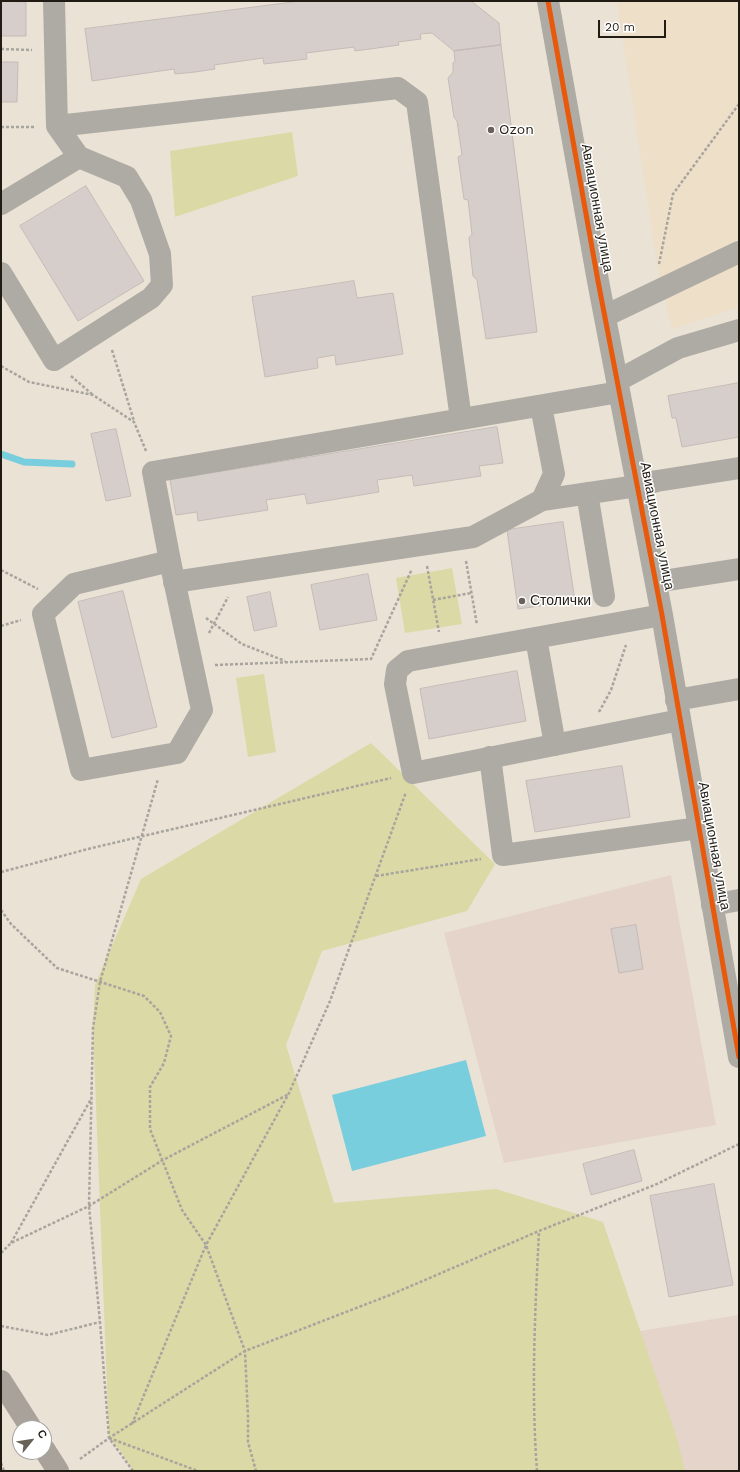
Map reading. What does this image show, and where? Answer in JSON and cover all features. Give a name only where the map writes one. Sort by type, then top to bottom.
[{"type":"main road","points":[[1,1381],[26,1420]]},
{"type":"main road","points":[[51,1460],[58,1471]]},
{"type":"street","points":[[1,273],[54,360],[151,298],[162,285],[160,254],[141,200],[127,177],[80,157],[57,126],[54,1]]},
{"type":"street","name":"Авиационная улица","points":[[548,1],[618,387],[662,615],[738,1048]]},
{"type":"street","points":[[57,126],[398,88],[417,102],[461,419]]},
{"type":"street","points":[[1,204],[80,157]]},
{"type":"street","points":[[605,316],[739,252]]},
{"type":"street","points":[[170,561],[74,584],[43,614],[81,770],[177,753],[202,710],[170,561],[153,472],[541,406],[618,387],[678,348],[739,330]]},
{"type":"street","points":[[541,406],[554,474],[542,500]]},
{"type":"street","points":[[176,590],[240,572],[473,537],[542,500],[637,486],[657,481],[739,468]]},
{"type":"street","points":[[587,494],[604,596]]},
{"type":"street","points":[[656,582],[739,569]]},
{"type":"street","points":[[662,615],[408,661],[397,670],[395,684],[413,773],[585,738],[678,710],[739,689]]},
{"type":"street","points":[[536,638],[555,745]]},
{"type":"street","points":[[490,757],[504,855],[699,828]]},
{"type":"street","points":[[712,905],[739,900]]},
{"type":"path","points":[[1,49],[55,51]]},
{"type":"path","points":[[658,270],[673,194],[739,104]]},
{"type":"path","points":[[1,127],[57,126]]},
{"type":"path","points":[[105,328],[134,422],[146,450],[153,472]]},
{"type":"path","points":[[54,360],[93,395],[134,422]]},
{"type":"path","points":[[1,366],[29,382],[93,395]]},
{"type":"path","points":[[462,539],[481,647]]},
{"type":"path","points":[[423,544],[443,654]]},
{"type":"path","points":[[192,666],[371,659],[423,544]]},
{"type":"path","points":[[1,570],[57,600]]},
{"type":"path","points":[[192,666],[240,572]]},
{"type":"path","points":[[176,590],[214,624],[242,644],[286,662]]},
{"type":"path","points":[[433,600],[471,593]]},
{"type":"path","points":[[585,738],[611,690],[635,620]]},
{"type":"path","points":[[133,1471],[109,1438],[89,1206],[93,1028],[100,982],[164,755]]},
{"type":"path","points":[[1,872],[92,848],[413,773]]},
{"type":"path","points":[[132,1424],[206,1245],[289,1093],[330,1001],[413,773]]},
{"type":"path","points":[[375,876],[504,855]]},
{"type":"path","points":[[1,910],[11,924],[57,968],[144,996],[160,1012],[171,1036],[164,1063],[150,1087],[150,1130],[182,1210],[206,1245],[245,1351],[248,1442],[256,1471]]},
{"type":"path","points":[[11,1243],[89,1206],[163,1160],[289,1093]]},
{"type":"path","points":[[1,1253],[11,1243],[92,1098]]},
{"type":"path","points":[[80,1459],[109,1438],[245,1351],[390,1295],[539,1231],[657,1184],[739,1144]]},
{"type":"path","points":[[537,1471],[534,1431],[535,1325],[539,1231]]},
{"type":"path","points":[[1,1326],[48,1335],[100,1322]]},
{"type":"path","points":[[109,1438],[198,1471]]},
{"type":"path","points":[[1,1463],[4,1471]]},
{"type":"shaded area","points":[[617,1],[739,1],[739,307],[672,329],[658,270]]},
{"type":"shaded area","points":[[292,132],[298,176],[175,217],[170,151]]},
{"type":"shaded area","points":[[452,568],[462,624],[405,633],[396,578]]},
{"type":"shaded area","points":[[264,674],[276,752],[248,757],[236,678]]},
{"type":"shaded area","points":[[371,743],[495,864],[467,911],[322,951],[286,1045],[334,1203],[496,1189],[603,1222],[676,1435],[685,1471],[134,1471],[119,1449],[109,1438],[93,1028],[95,985],[141,879]]},
{"type":"shaded area","points":[[671,875],[716,1125],[504,1163],[444,933]]},
{"type":"shaded area","points":[[739,1315],[739,1471],[675,1471],[640,1331]]},
{"type":"water","points":[[466,1060],[486,1136],[352,1171],[332,1095]]},
{"type":"building","points":[[1,1],[26,2],[26,36],[1,36]]},
{"type":"building","points":[[301,1],[471,1],[499,23],[501,45],[454,51],[432,33],[420,34],[421,39],[398,42],[399,45],[355,51],[354,47],[306,53],[307,59],[264,64],[263,58],[214,65],[215,69],[195,72],[175,74],[174,69],[92,81],[85,29]]},
{"type":"building","points":[[501,45],[537,332],[486,339],[477,280],[473,276],[469,238],[472,234],[468,200],[464,199],[458,157],[462,155],[448,78],[453,72],[453,63],[455,61],[454,51]]},
{"type":"building","points":[[1,62],[18,62],[17,102],[1,102]]},
{"type":"building","points":[[86,186],[144,281],[78,321],[20,226]]},
{"type":"building","points":[[354,281],[357,298],[393,293],[403,354],[336,365],[335,355],[317,358],[318,368],[265,377],[252,297]]},
{"type":"building","points":[[739,383],[739,437],[682,447],[676,418],[672,418],[668,396]]},
{"type":"building","points":[[497,427],[503,463],[479,466],[481,476],[414,486],[412,475],[377,480],[379,492],[307,504],[305,494],[266,500],[268,510],[198,521],[197,512],[176,515],[170,480]]},
{"type":"building","points":[[116,429],[131,496],[106,501],[91,434]]},
{"type":"building","points":[[563,522],[575,601],[518,609],[507,530]]},
{"type":"building","points":[[368,574],[377,620],[320,630],[311,585]]},
{"type":"building","points":[[123,591],[157,727],[112,738],[78,602]]},
{"type":"building","points":[[270,592],[277,626],[254,631],[247,597]]},
{"type":"building","points":[[517,671],[526,721],[429,739],[420,689]]},
{"type":"building","points":[[622,766],[630,817],[535,832],[526,781]]},
{"type":"building","points":[[636,925],[643,969],[619,973],[611,929]]},
{"type":"building","points":[[634,1150],[642,1181],[591,1195],[583,1164]]},
{"type":"building","points":[[714,1184],[733,1285],[669,1297],[650,1196]]},
{"type":"waterway","points":[[1,454],[24,462],[72,464]]},
{"type":"cycle path","points":[[548,1],[598,281],[662,615],[739,1057]]},
{"type":"place","name":"Ozon","points":[[491,130]]},
{"type":"place","name":"Столички","points":[[522,601]]}]
